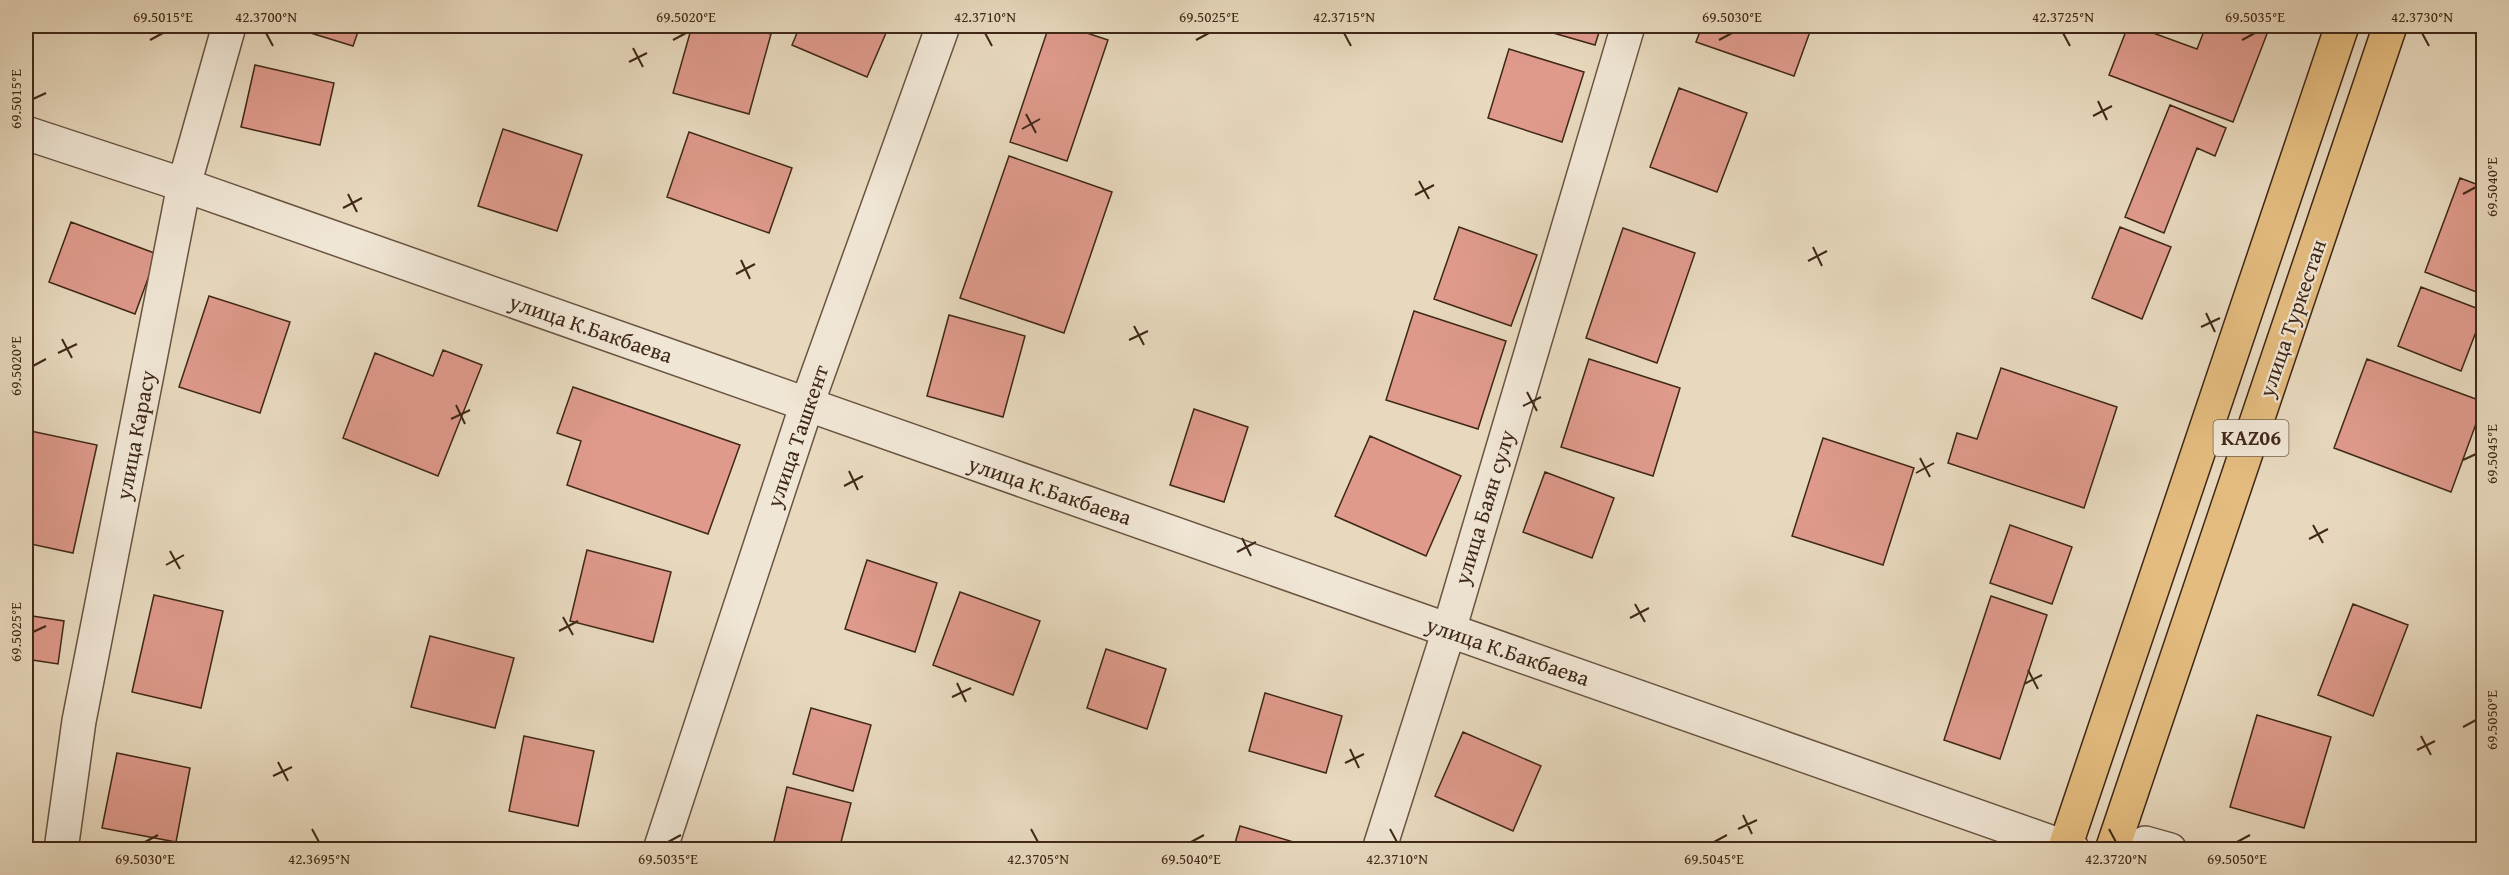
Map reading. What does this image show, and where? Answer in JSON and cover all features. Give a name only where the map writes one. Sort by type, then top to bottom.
[{"type":"highway","name":"улица Туркестан","points":[[2067,848],[2342,26]]},
{"type":"highway","name":"улица Туркестан","points":[[2112,849],[2390,26]]},
{"type":"street","name":"улица Карасу","points":[[62,849],[79,721],[184,185],[229,26]]},
{"type":"street","name":"улица Ташкент","points":[[660,849],[807,404],[943,26]]},
{"type":"street","name":"улица Баян сулу","points":[[1379,849],[1449,630],[1628,26]]},
{"type":"street","name":"улица К.Бакбаева","points":[[26,133],[184,185],[2067,848]]},
{"type":"street","points":[[2132,849],[2145,843],[2170,849]]},
{"type":"building","points":[[288,26],[360,26],[353,46]]},
{"type":"building","points":[[692,26],[740,26],[771,34],[749,114],[673,93]]},
{"type":"building","points":[[800,26],[889,26],[867,77],[792,45]]},
{"type":"building","points":[[1049,26],[1066,26],[1108,40],[1067,161],[1010,142]]},
{"type":"building","points":[[1529,26],[1601,26],[1595,45]]},
{"type":"building","points":[[1702,26],[1812,26],[1794,76],[1696,42]]},
{"type":"building","points":[[2128,26],[2134,26],[2197,49],[2206,26],[2270,26],[2233,122],[2109,75]]},
{"type":"building","points":[[1509,49],[1584,72],[1562,142],[1488,118]]},
{"type":"building","points":[[255,65],[334,83],[320,145],[241,127]]},
{"type":"building","points":[[1679,88],[1747,113],[1717,192],[1650,167]]},
{"type":"building","points":[[2170,105],[2226,128],[2215,156],[2197,148],[2164,233],[2125,217]]},
{"type":"building","points":[[503,129],[582,155],[557,231],[478,206]]},
{"type":"building","points":[[689,132],[792,168],[769,233],[667,197]]},
{"type":"building","points":[[1009,156],[1112,192],[1064,333],[960,298]]},
{"type":"building","points":[[2460,178],[2484,187],[2484,295],[2425,272]]},
{"type":"building","points":[[71,222],[157,254],[135,314],[49,282]]},
{"type":"building","points":[[1459,227],[1537,255],[1511,326],[1434,299]]},
{"type":"building","points":[[2120,227],[2171,247],[2142,319],[2092,298]]},
{"type":"building","points":[[1623,228],[1695,253],[1657,363],[1586,338]]},
{"type":"building","points":[[2421,287],[2484,311],[2461,371],[2398,346]]},
{"type":"building","points":[[209,296],[290,322],[260,413],[179,387]]},
{"type":"building","points":[[1414,311],[1506,341],[1478,429],[1386,400]]},
{"type":"building","points":[[949,315],[1025,336],[1003,417],[927,396]]},
{"type":"building","points":[[443,350],[482,365],[438,476],[343,438],[375,353],[433,376]]},
{"type":"building","points":[[1589,359],[1680,388],[1653,476],[1561,447]]},
{"type":"building","points":[[2367,359],[2484,402],[2451,492],[2334,448]]},
{"type":"building","points":[[2001,368],[2117,407],[2084,508],[1948,463],[1957,433],[1977,439]]},
{"type":"building","points":[[573,387],[740,445],[708,534],[567,485],[581,441],[557,433]]},
{"type":"building","points":[[1194,409],[1248,427],[1224,502],[1170,485]]},
{"type":"building","points":[[26,430],[97,445],[73,553],[26,543]]},
{"type":"building","points":[[1370,436],[1461,476],[1426,556],[1335,516]]},
{"type":"building","points":[[1823,438],[1914,468],[1883,565],[1792,536]]},
{"type":"building","points":[[1545,472],[1614,498],[1592,558],[1523,532]]},
{"type":"building","points":[[2010,525],[2072,547],[2052,604],[1990,583]]},
{"type":"building","points":[[587,550],[671,572],[653,642],[570,621]]},
{"type":"building","points":[[867,560],[937,583],[915,652],[845,629]]},
{"type":"building","points":[[960,592],[1040,621],[1013,695],[933,665]]},
{"type":"building","points":[[154,595],[223,611],[201,708],[132,692]]},
{"type":"building","points":[[1991,596],[2047,615],[2000,759],[1944,740]]},
{"type":"building","points":[[2353,604],[2408,625],[2373,716],[2318,695]]},
{"type":"building","points":[[26,615],[64,621],[58,664],[26,659]]},
{"type":"building","points":[[430,636],[514,658],[495,728],[411,707]]},
{"type":"building","points":[[1106,649],[1166,669],[1147,729],[1087,708]]},
{"type":"building","points":[[1265,693],[1342,716],[1326,773],[1249,751]]},
{"type":"building","points":[[811,708],[871,725],[853,791],[793,774]]},
{"type":"building","points":[[2257,715],[2331,737],[2304,828],[2230,807]]},
{"type":"building","points":[[1463,732],[1541,766],[1513,831],[1435,796]]},
{"type":"building","points":[[524,736],[594,751],[578,826],[509,811]]},
{"type":"building","points":[[117,753],[190,768],[176,842],[102,828]]},
{"type":"building","points":[[787,787],[851,803],[839,850],[772,850]]},
{"type":"building","points":[[26,824],[33,825],[28,850],[26,850]]},
{"type":"building","points":[[1240,826],[1317,849],[1317,850],[1233,850]]}]
